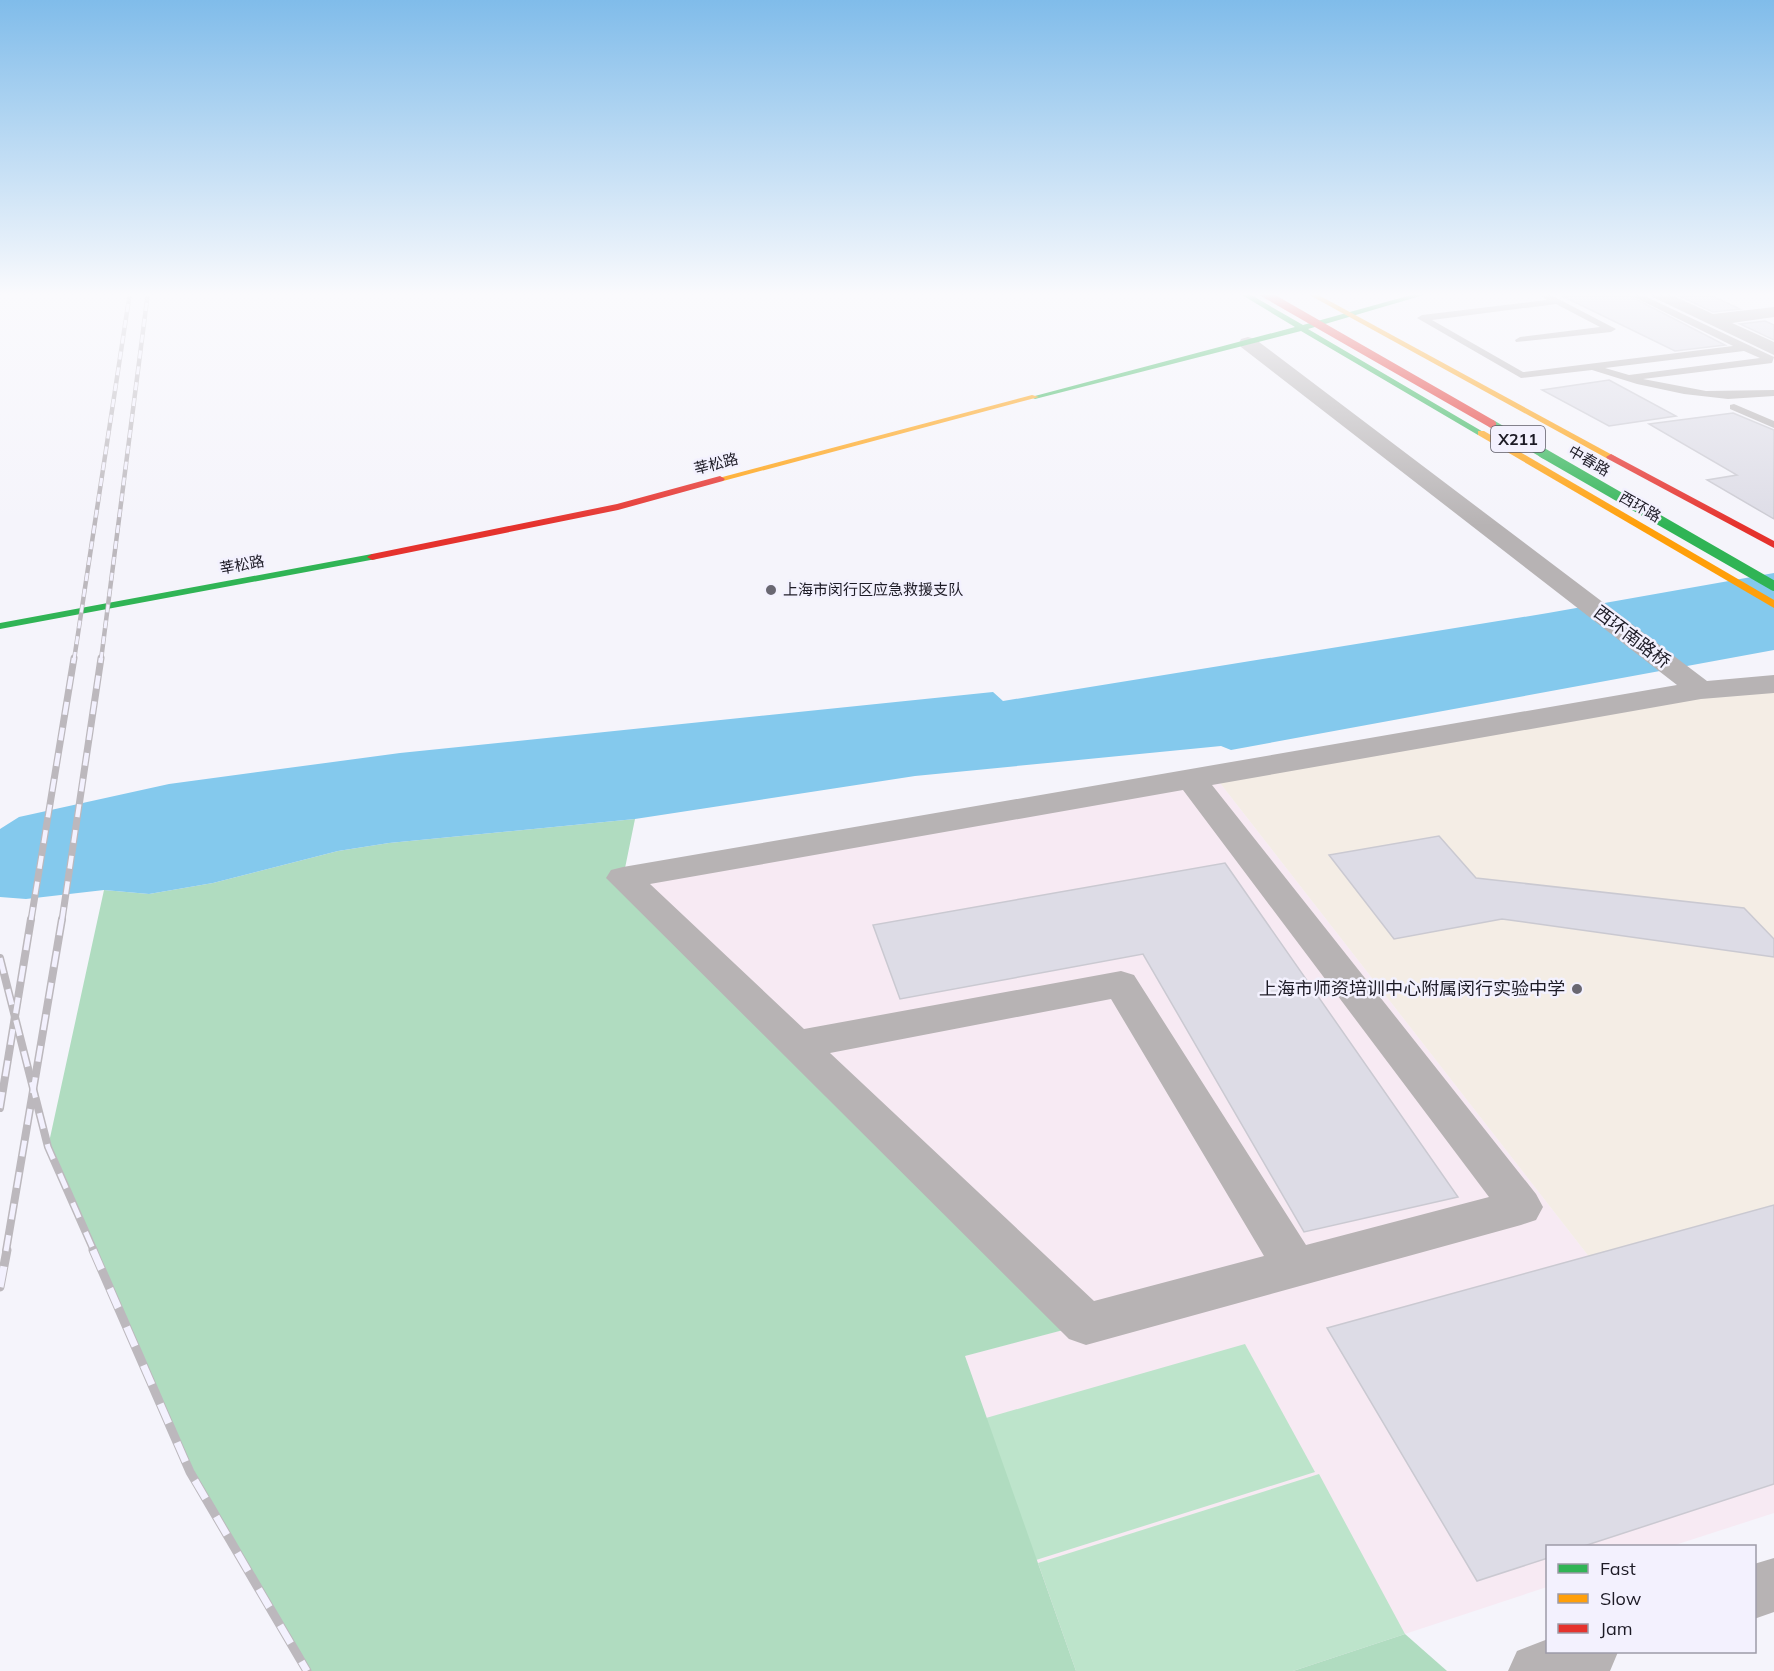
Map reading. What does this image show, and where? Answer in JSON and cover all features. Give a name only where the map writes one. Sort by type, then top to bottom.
[{"type":"main road","name":"莘松路","points":[[0,626],[446,543],[618,507],[915,427],[1141,370]]},
{"type":"main road","name":"西环路","points":[[1374,370],[1774,605]]},
{"type":"main road","name":"中春路","points":[[1398,370],[1774,586]]},
{"type":"main road","name":"中春路","points":[[1428,370],[1640,489]]},
{"type":"main road","name":"西环路","points":[[1450,370],[1774,545]]},
{"type":"street","name":"西环南路桥","points":[[1283,370],[1690,682]]},
{"type":"street","points":[[1192,780],[1521,1207],[1086,1324],[623,878],[1192,780],[1213,774],[1690,682],[1774,684]]},
{"type":"street","points":[[797,1046],[1121,984],[1295,1268]]},
{"type":"street","points":[[1756,1592],[1774,1585]]},
{"type":"street","points":[[1537,1671],[1587,1653]]},
{"type":"lane","points":[[1512,370],[1521,375],[1564,370]]},
{"type":"lane","points":[[1599,370],[1680,391],[1738,397],[1774,393]]},
{"type":"lane","points":[[1625,378],[1690,370]]},
{"type":"lane","points":[[1734,406],[1774,425]]},
{"type":"shaded area","name":"上海市师资培训中心附属闵行实验中学","points":[[1774,684],[1774,1205],[1590,1258],[1213,774]]},
{"type":"shaded area","points":[[1213,774],[1590,1258],[1774,1208],[1774,1513],[1675,1545],[1546,1545],[1546,1587],[1293,1671],[1076,1671],[964,1356],[1085,1324],[623,878]]},
{"type":"green space","points":[[635,819],[623,878],[1086,1324],[965,1356],[1076,1671],[307,1671],[190,1472],[48,1147],[104,890],[149,894],[213,883],[338,851],[389,843]]},
{"type":"green space","points":[[1245,1344],[1315,1472],[1036,1560],[986,1418]]},
{"type":"green space","points":[[1319,1474],[1405,1634],[1293,1671],[1076,1671],[1038,1563]]},
{"type":"green space","points":[[1405,1634],[1447,1671],[1293,1671]]},
{"type":"water","points":[[1774,573],[1774,650],[1231,750],[1221,746],[915,776],[635,819],[389,843],[338,851],[213,883],[149,894],[104,890],[26,899],[0,897],[0,829],[19,817],[169,784],[400,753],[993,692],[1003,701],[1548,613]]},
{"type":"building","points":[[1609,380],[1676,416],[1609,426],[1542,390]]},
{"type":"building","points":[[1733,413],[1774,430],[1774,519],[1707,480],[1737,475],[1649,424]]},
{"type":"building","points":[[1439,836],[1476,878],[1744,908],[1774,939],[1774,957],[1502,919],[1394,939],[1329,855]]},
{"type":"building","points":[[1225,863],[1458,1197],[1304,1232],[1143,954],[900,999],[873,925]]},
{"type":"building","points":[[1774,1205],[1774,1484],[1587,1545],[1546,1545],[1546,1559],[1477,1581],[1327,1328]]},
{"type":"railway","points":[[74,660],[118,370]]},
{"type":"railway","points":[[101,660],[138,370]]},
{"type":"railway","points":[[31,920],[74,658]]},
{"type":"railway","points":[[62,920],[101,658]]},
{"type":"railway","points":[[15,1017],[31,919]]},
{"type":"railway","points":[[33,1089],[62,919]]},
{"type":"railway","points":[[0,958],[15,1017]]},
{"type":"railway","points":[[0,1108],[15,1017]]},
{"type":"railway","points":[[15,1017],[33,1089]]},
{"type":"railway","points":[[6,1251],[33,1089]]},
{"type":"railway","points":[[33,1089],[48,1147],[94,1251]]},
{"type":"railway","points":[[0,1287],[7,1250]]},
{"type":"railway","points":[[93,1250],[190,1472],[307,1671]]},
{"type":"traffic: fast","points":[[1035,397],[1142,370]]},
{"type":"traffic: fast","points":[[1373,370],[1481,433]]},
{"type":"traffic: fast","points":[[1492,424],[1774,586]]},
{"type":"traffic: fast","points":[[0,626],[372,557]]},
{"type":"traffic: slow","points":[[1451,370],[1611,457]]},
{"type":"traffic: slow","points":[[720,479],[1035,397]]},
{"type":"traffic: slow","points":[[1481,433],[1774,605]]},
{"type":"traffic: jam","points":[[1398,370],[1492,424]]},
{"type":"traffic: jam","points":[[1611,457],[1774,545]]},
{"type":"traffic: jam","points":[[372,557],[618,507],[720,479]]},
{"type":"place","name":"上海市闵行区应急救援支队","points":[[771,590]]},
{"type":"place","name":"上海市师资培训中心附属闵行实验中学","points":[[1577,989]]}]
